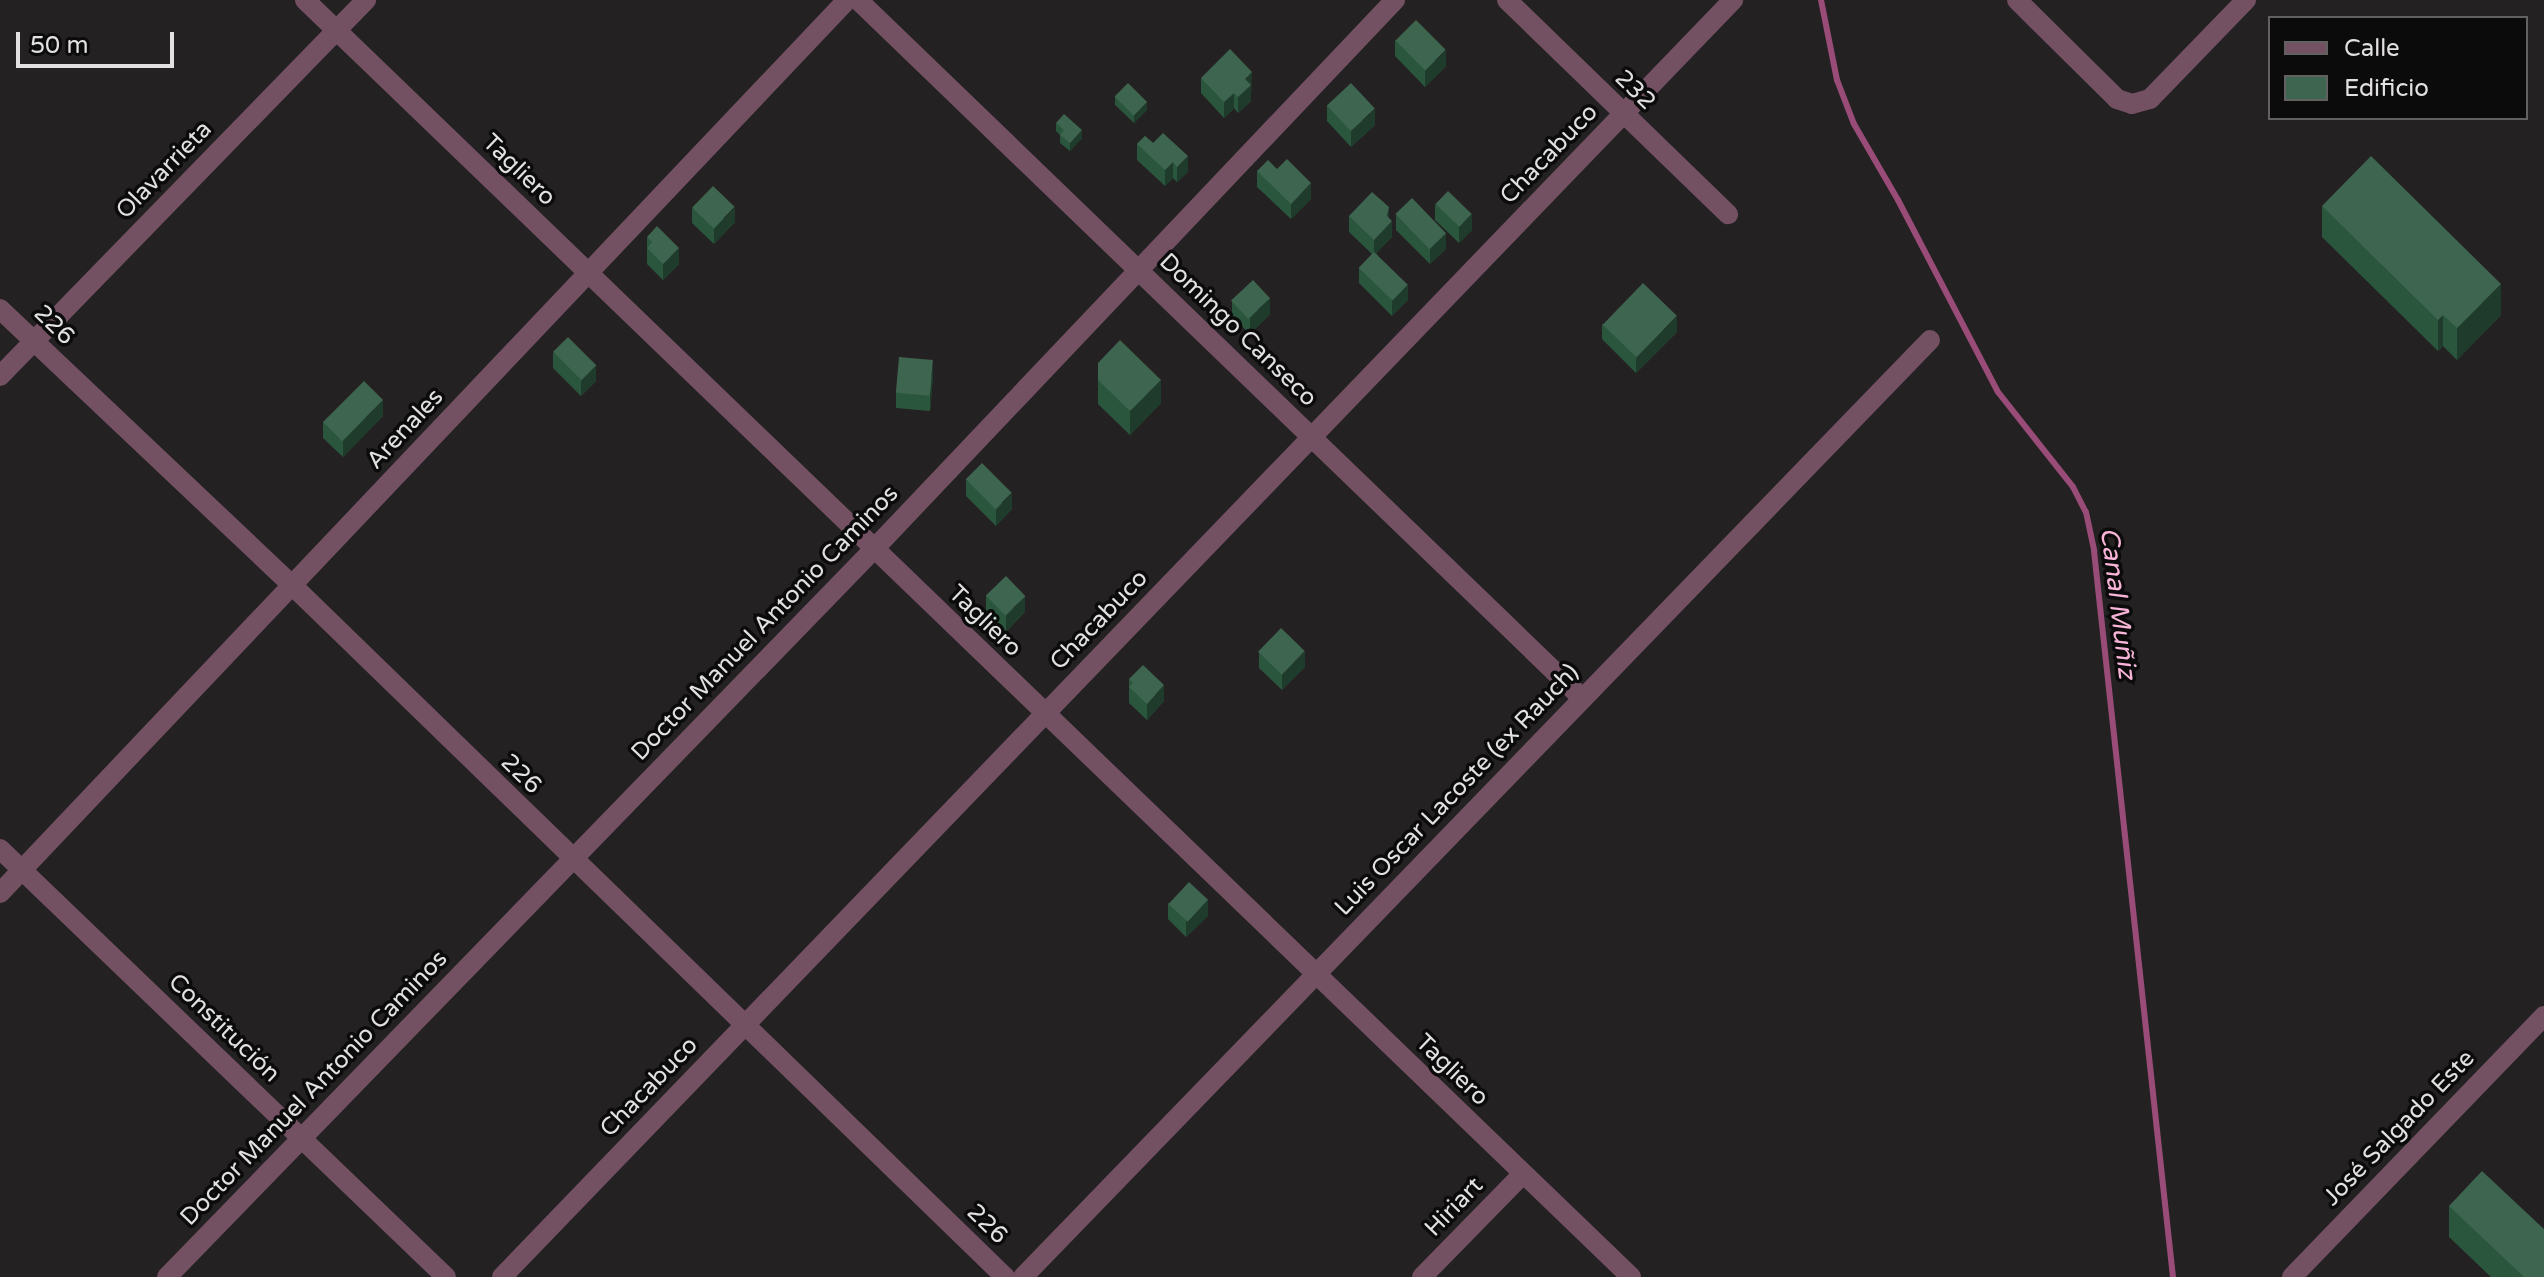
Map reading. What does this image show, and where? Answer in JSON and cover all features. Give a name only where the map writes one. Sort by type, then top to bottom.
[{"type":"street","name":"Tagliero","points":[[305,0],[1631,1277]]},
{"type":"street","name":"Olavarrieta","points":[[0,376],[366,0]]},
{"type":"street","name":"Arenales","points":[[0,893],[847,0]]},
{"type":"street","name":"Domingo Canseco","points":[[858,0],[1582,698]]},
{"type":"street","name":"Doctor Manuel Antonio Caminos","points":[[167,1277],[874,549],[1395,0]]},
{"type":"street","name":"232","points":[[1507,0],[1728,214]]},
{"type":"street","name":"Chacabuco","points":[[502,1277],[1733,0]]},
{"type":"street","points":[[2017,0],[2117,99],[2132,104],[2150,99],[2246,0]]},
{"type":"street","name":"226","points":[[0,309],[293,586],[1005,1277]]},
{"type":"street","name":"Luis Oscar Lacoste (ex Rauch)","points":[[1023,1277],[1930,340]]},
{"type":"street","name":"Constitución","points":[[0,849],[446,1277]]},
{"type":"street","name":"José Salgado Este","points":[[2292,1277],[2544,1016]]},
{"type":"street","name":"Hiriart","points":[[1422,1277],[1523,1174]]},
{"type":"building","points":[[1416,20],[1446,50],[1425,70],[1395,41]]},
{"type":"building","points":[[1230,49],[1252,72],[1245,79],[1251,85],[1238,97],[1234,93],[1224,102],[1201,78]]},
{"type":"building","points":[[1128,83],[1147,102],[1134,116],[1115,96]]},
{"type":"building","points":[[1351,83],[1375,109],[1351,131],[1327,106]]},
{"type":"building","points":[[1064,114],[1082,130],[1070,143],[1060,135],[1064,130],[1056,123]]},
{"type":"building","points":[[1163,133],[1188,156],[1177,167],[1173,162],[1165,170],[1137,144],[1145,136],[1153,143]]},
{"type":"building","points":[[2371,156],[2501,284],[2457,328],[2443,315],[2438,320],[2322,206]]},
{"type":"building","points":[[1287,159],[1311,183],[1291,204],[1257,171],[1268,160],[1277,169]]},
{"type":"building","points":[[713,186],[735,207],[714,228],[692,208]]},
{"type":"building","points":[[1448,191],[1472,214],[1459,227],[1435,204]]},
{"type":"building","points":[[1372,192],[1389,207],[1387,216],[1392,221],[1374,240],[1349,216]]},
{"type":"building","points":[[1412,198],[1446,233],[1429,249],[1395,214]]},
{"type":"building","points":[[657,226],[679,248],[663,264],[647,248],[652,242],[647,237]]},
{"type":"building","points":[[1374,252],[1408,285],[1393,300],[1359,268]]},
{"type":"building","points":[[1253,280],[1270,298],[1248,319],[1231,300]]},
{"type":"building","points":[[1643,283],[1677,316],[1637,357],[1603,325]]},
{"type":"building","points":[[568,337],[596,365],[581,380],[553,352]]},
{"type":"building","points":[[1120,340],[1161,380],[1130,411],[1098,380],[1098,363]]},
{"type":"building","points":[[899,357],[933,360],[930,396],[896,393]]},
{"type":"building","points":[[364,381],[383,400],[342,441],[323,422]]},
{"type":"building","points":[[982,463],[1012,493],[995,509],[966,479]]},
{"type":"building","points":[[1006,576],[1025,596],[1005,616],[986,595]]},
{"type":"building","points":[[1281,628],[1305,651],[1282,675],[1258,652]]},
{"type":"building","points":[[1143,665],[1164,685],[1147,704],[1129,687],[1133,683],[1129,679]]},
{"type":"building","points":[[1189,882],[1208,900],[1188,922],[1169,904]]},
{"type":"building","points":[[2482,1171],[2544,1229],[2544,1277],[2524,1277],[2449,1206]]},
{"type":"waterway","name":"Canal Muñiz","points":[[1821,0],[1837,80],[1854,124],[1898,200],[1998,392],[2073,487],[2086,512],[2094,551],[2173,1277]]}]
